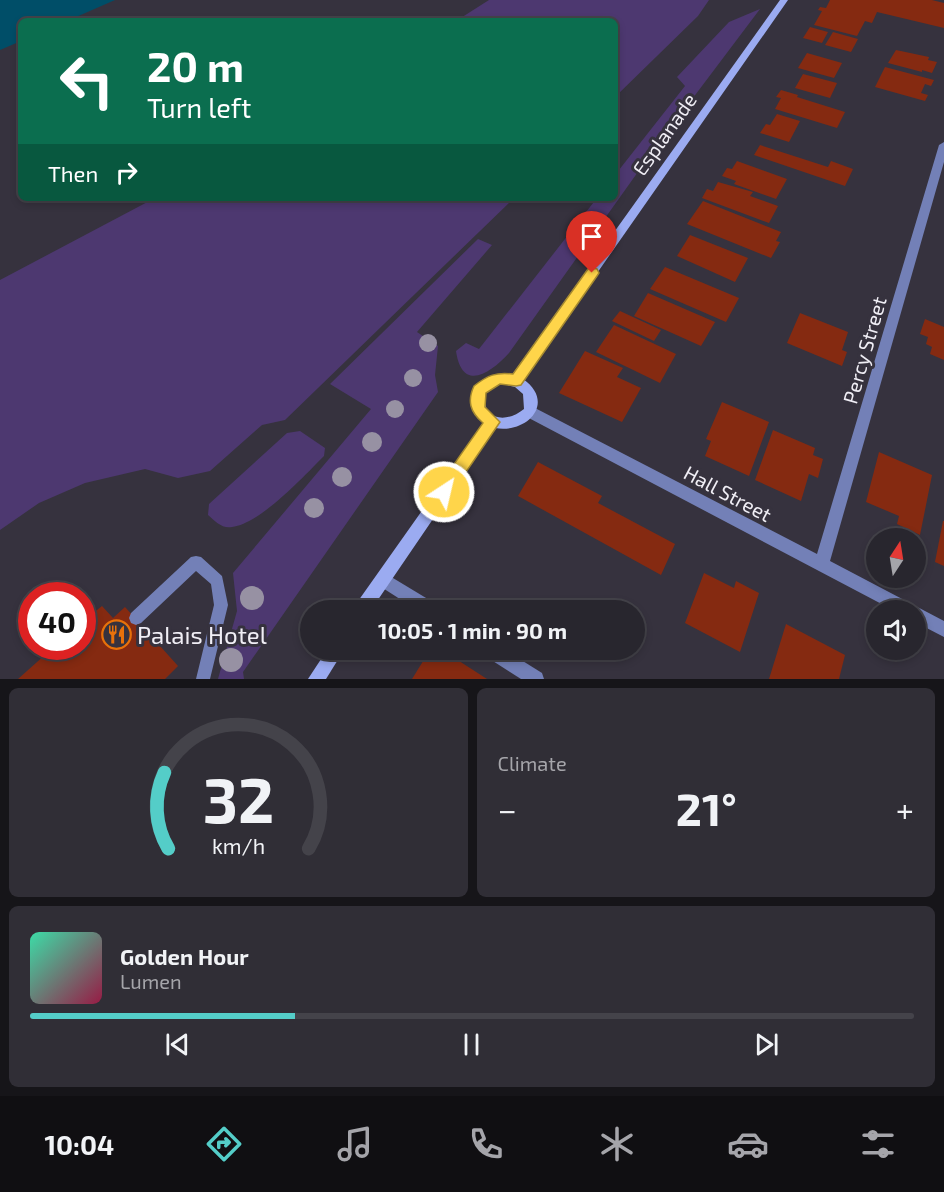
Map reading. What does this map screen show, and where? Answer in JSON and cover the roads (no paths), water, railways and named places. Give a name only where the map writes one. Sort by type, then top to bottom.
[{"type":"street","name":"Esplanade","points":[[516,381],[784,0]]},
{"type":"street","name":"Percy Street","points":[[821,566],[944,145]]},
{"type":"street","points":[[500,378],[516,381],[529,391],[532,404],[530,412],[525,418],[509,424],[492,422],[480,411],[477,404],[480,390],[492,380],[500,378]]},
{"type":"street","name":"Hall Street","points":[[530,412],[888,600]]},
{"type":"street","points":[[369,600],[492,422]]},
{"type":"street","points":[[383,580],[414,600]]},
{"type":"street","points":[[926,620],[944,629]]},
{"type":"street","points":[[316,679],[329,660]]},
{"type":"street","points":[[507,660],[536,679]]},
{"type":"lane","points":[[136,618],[196,562],[217,581],[221,605],[203,679]]},
{"type":"water","points":[[0,0],[115,0],[74,18],[18,18],[18,42],[0,50]]},
{"type":"place","name":"Palais Hotel","points":[[116,634]]}]
